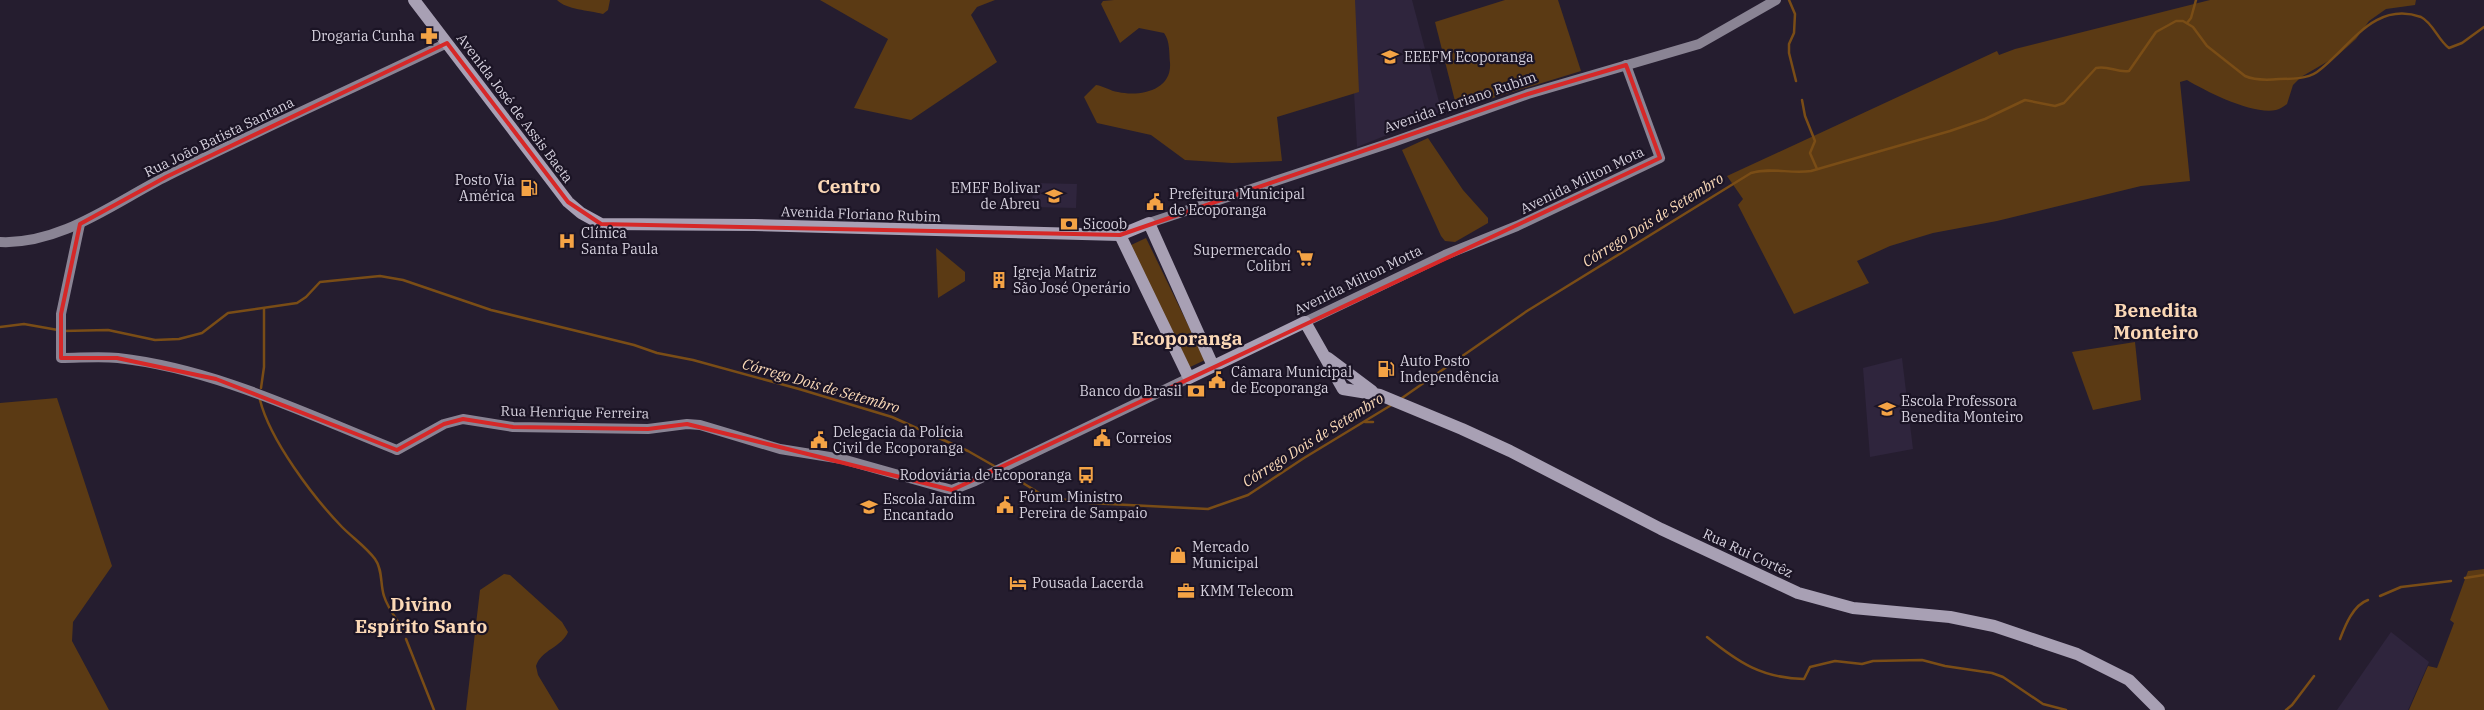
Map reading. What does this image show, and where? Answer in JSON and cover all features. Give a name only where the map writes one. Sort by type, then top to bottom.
[{"type":"main road","name":"Avenida José de Assis Baeta","points":[[414,0],[568,202],[581,213],[601,224]]},
{"type":"main road","points":[[1189,378],[1120,235],[1149,223],[1213,366]]},
{"type":"main road","name":"Avenida Floriano Rubim","points":[[601,224],[754,225],[1120,235]]},
{"type":"main road","name":"Avenida Milton Motta","points":[[1189,378],[1305,322]]},
{"type":"main road","name":"Rua Rui Cortêz","points":[[1305,322],[1323,353],[1349,382],[1510,451],[1661,529],[1798,593],[1853,608],[1976,621],[2077,654],[2129,680],[2159,710]]},
{"type":"street","name":"Avenida Floriano Rubim","points":[[1149,223],[1384,145],[1528,94],[1699,44],[1776,0]]},
{"type":"street","name":"Rua João Batista Santana","points":[[0,242],[39,237],[80,224],[166,177],[447,43]]},
{"type":"street","name":"Avenida Milton Mota","points":[[1517,226],[1660,158],[1626,65]]},
{"type":"street","name":"Rua Henrique Ferreira","points":[[80,224],[61,314],[61,358],[117,358],[155,364],[216,378],[397,450],[444,424],[463,419],[523,427],[648,429],[687,424],[700,425],[780,449],[842,459],[952,490],[1189,378]]},
{"type":"street","name":"Avenida Milton Motta","points":[[1305,322],[1445,255],[1517,226]]},
{"type":"highlighted area","points":[[447,43],[568,202],[601,224],[1120,235],[1528,94],[1626,65],[1660,158],[952,490],[687,424],[648,429],[513,427],[463,419],[444,424],[397,450],[216,379],[117,358],[61,358],[61,314],[80,224],[166,177]]},
{"type":"shaded area","points":[[557,0],[610,0],[608,10],[603,14],[572,8]]},
{"type":"shaded area","points":[[820,0],[995,0],[977,7],[971,15],[997,62],[911,120],[854,108],[888,39]]},
{"type":"shaded area","name":"EEEFM Ecoporanga","points":[[1349,0],[1412,0],[1442,113],[1357,147]]},
{"type":"shaded area","points":[[1355,0],[1359,92],[1277,117],[1282,161],[1232,163],[1185,160],[1151,135],[1097,123],[1084,97],[1096,85],[1127,93],[1153,90],[1166,80],[1169,72],[1169,47],[1164,33],[1139,28],[1120,43],[1101,4],[1103,1]]},
{"type":"shaded area","points":[[1505,0],[1558,0],[1581,71],[1457,109],[1435,22]]},
{"type":"shaded area","points":[[2210,0],[2416,0],[2415,5],[2386,9],[2369,21],[2356,39],[2337,56],[2301,77],[2293,85],[2287,104],[2277,110],[2266,111],[2243,106],[2187,80],[2180,82],[2190,181],[2141,186],[1997,221],[1933,233],[1890,246],[1857,261],[1869,283],[1794,314],[1738,205],[1743,199],[1727,176],[1997,51],[1999,55],[2015,49]]},
{"type":"shaded area","points":[[1428,138],[1463,190],[1488,218],[1488,223],[1455,242],[1445,241],[1441,236],[1402,150]]},
{"type":"shaded area","name":"EMEF Bolivar de Abreu","points":[[1033,183],[1077,184],[1076,208],[1032,207]]},
{"type":"shaded area","points":[[1146,238],[1205,360],[1188,368],[1129,246]]},
{"type":"shaded area","points":[[936,248],[965,272],[965,281],[938,298]]},
{"type":"shaded area","points":[[2135,342],[2141,400],[2093,410],[2072,352]]},
{"type":"shaded area","name":"Escola Professora Benedita Monteiro","points":[[1902,358],[1913,449],[1870,457],[1863,368]]},
{"type":"shaded area","points":[[57,398],[112,566],[73,622],[72,641],[109,710],[0,710],[0,403]]},
{"type":"shaded area","points":[[2484,569],[2484,710],[2409,710],[2428,666],[2437,668],[2454,623],[2450,620],[2468,571]]},
{"type":"shaded area","points":[[504,574],[510,575],[562,622],[568,632],[561,641],[542,656],[536,666],[538,675],[559,710],[466,710],[480,590]]},
{"type":"shaded area","points":[[2391,632],[2429,662],[2408,710],[2337,710]]},
{"type":"waterway","points":[[1789,0],[1795,14],[1794,33],[1789,44],[1789,53],[1796,81]]},
{"type":"waterway","points":[[2187,23],[2191,18],[2196,0]]},
{"type":"waterway","name":"Córrego Dois de Setembro","points":[[1402,398],[1527,311],[1751,173],[1758,171],[1811,171],[1950,131],[1985,119],[2025,100],[2055,106],[2064,103],[2096,68],[2105,67],[2129,71],[2156,32],[2176,21],[2183,21],[2193,27],[2207,46],[2245,76],[2266,80],[2299,78],[2317,72],[2363,30],[2375,21],[2389,15],[2404,14],[2421,17],[2429,23],[2449,48],[2462,43],[2484,27]]},
{"type":"waterway","points":[[1802,100],[1805,116],[1815,141],[1810,153],[1817,169]]},
{"type":"waterway","name":"Córrego Dois de Setembro","points":[[63,331],[108,330],[155,340],[179,339],[202,333],[228,313],[297,303],[306,297],[320,282],[380,276],[403,280],[491,310],[634,345],[657,353],[693,360],[892,417],[968,451],[996,467]]},
{"type":"waterway","points":[[261,388],[264,367],[264,309]]},
{"type":"waterway","name":"Córrego Dois de Setembro","points":[[0,327],[24,324],[58,330]]},
{"type":"waterway","points":[[260,400],[273,432],[306,484],[331,515],[378,563],[386,601],[403,629]]},
{"type":"waterway","name":"Córrego Dois de Setembro","points":[[1003,471],[1041,494],[1053,498],[1089,503],[1208,509],[1248,495],[1304,458],[1393,404]]},
{"type":"waterway","name":"Córrego Dois de Setembro","points":[[1365,422],[1373,422]]},
{"type":"waterway","points":[[2465,578],[2484,575]]},
{"type":"waterway","points":[[2380,596],[2401,587],[2451,581]]},
{"type":"waterway","points":[[2340,639],[2354,611],[2368,600]]},
{"type":"waterway","points":[[1707,637],[1741,661],[1776,676],[1804,679],[1810,667],[1835,661],[1862,664],[1873,661],[1922,660],[1945,666],[1992,673],[2003,677],[2043,704],[2066,710]]},
{"type":"waterway","points":[[406,639],[434,710]]},
{"type":"waterway","points":[[2286,710],[2314,676]]},
{"type":"place","name":"Drogaria Cunha","points":[[429,36]]},
{"type":"place","name":"EEEFM Ecoporanga","points":[[1390,57]]},
{"type":"place","name":"Posto Via América","points":[[529,188]]},
{"type":"place","name":"EMEF Bolivar de Abreu","points":[[1054,196]]},
{"type":"place","name":"Prefeitura Municipal de Ecoporanga","points":[[1155,202]]},
{"type":"place","name":"Sicoob","points":[[1069,224]]},
{"type":"place","name":"Clínica Santa Paula","points":[[567,241]]},
{"type":"place","name":"Supermercado Colibri","points":[[1305,258]]},
{"type":"place","name":"Igreja Matriz São José Operário","points":[[999,280]]},
{"type":"place","name":"Auto Posto Independência","points":[[1386,369]]},
{"type":"place","name":"Câmara Municipal de Ecoporanga","points":[[1217,380]]},
{"type":"place","name":"Banco do Brasil","points":[[1196,391]]},
{"type":"place","name":"Escola Professora Benedita Monteiro","points":[[1887,409]]},
{"type":"place","name":"Correios","points":[[1102,438]]},
{"type":"place","name":"Delegacia da Polícia Civil de Ecoporanga","points":[[819,440]]},
{"type":"place","name":"Rodoviária de Ecoporanga","points":[[1086,475]]},
{"type":"place","name":"Fórum Ministro Pereira de Sampaio","points":[[1005,505]]},
{"type":"place","name":"Escola Jardim Encantado","points":[[869,507]]},
{"type":"place","name":"Mercado Municipal","points":[[1178,555]]},
{"type":"place","name":"Pousada Lacerda","points":[[1018,583]]},
{"type":"place","name":"KMM Telecom","points":[[1186,591]]},
{"type":"district","name":"Centro","points":[[849,186]]},
{"type":"district","name":"Benedita Monteiro","points":[[2156,321]]},
{"type":"district","name":"Ecoporanga","points":[[1187,338]]},
{"type":"district","name":"Divino Espírito Santo","points":[[421,615]]}]
